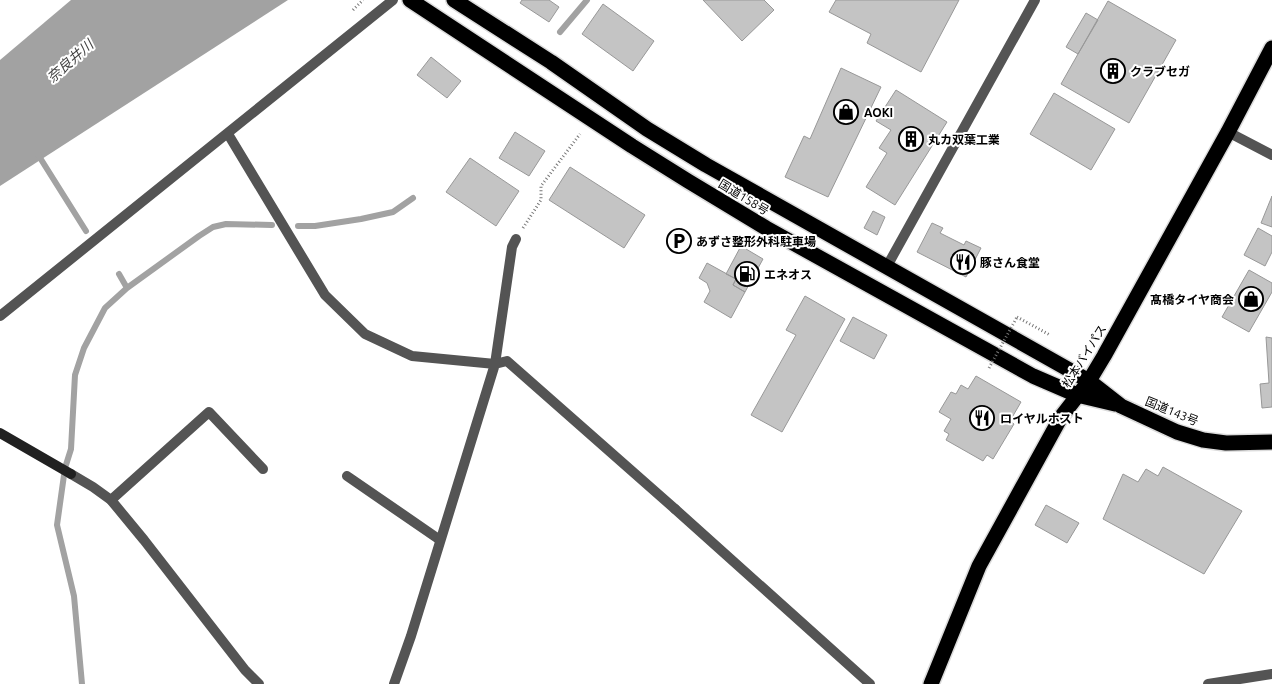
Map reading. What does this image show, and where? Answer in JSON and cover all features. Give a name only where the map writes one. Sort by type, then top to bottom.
[{"type":"highway","name":"国道158号","points":[[410,0],[632,146],[766,228],[1033,376],[1077,395]]},
{"type":"highway","name":"国道158号","points":[[454,0],[551,62],[706,166],[1088,381]]},
{"type":"highway","name":"松本バイパス","points":[[932,684],[979,566],[1061,417],[1088,381],[1228,132],[1272,48]]},
{"type":"highway","name":"国道143号","points":[[1088,381],[1121,406]]},
{"type":"highway","name":"国道143号","points":[[1077,395],[1121,406],[1177,432],[1203,440],[1226,444],[1272,442]]},
{"type":"street","points":[[0,316],[393,0]]},
{"type":"street","points":[[886,268],[1035,0]]},
{"type":"street","points":[[1228,132],[1272,155]]},
{"type":"street","points":[[228,134],[325,295],[365,334],[412,356],[495,364],[507,360],[870,684]]},
{"type":"street","points":[[394,684],[411,636],[495,364],[512,247],[516,239]]},
{"type":"street","points":[[111,500],[209,412],[263,469]]},
{"type":"street","points":[[0,433],[71,474],[111,500],[245,670],[259,684]]},
{"type":"street","points":[[347,476],[440,540]]},
{"type":"street","points":[[1208,684],[1272,674]]},
{"type":"path","points":[[516,239],[541,200],[541,186],[580,134]]},
{"type":"path","points":[[989,368],[1017,317],[1050,335]]},
{"type":"water","name":"奈良井川","points":[[71,0],[288,0],[0,186],[0,60]]},
{"type":"building","points":[[522,0],[549,0],[559,7],[549,22],[520,3]]},
{"type":"building","points":[[703,0],[764,0],[774,10],[742,41]]},
{"type":"building","points":[[836,0],[959,0],[921,72],[867,43],[871,34],[829,12]]},
{"type":"building","name":"クラブセガ","points":[[1108,1],[1176,40],[1129,123],[1061,84]]},
{"type":"building","points":[[603,4],[654,41],[633,71],[582,34]]},
{"type":"building","points":[[1086,13],[1098,20],[1078,54],[1066,47]]},
{"type":"building","points":[[431,57],[461,81],[447,98],[417,75]]},
{"type":"building","name":"AOKI","points":[[841,68],[881,87],[828,197],[785,177],[804,136],[810,139]]},
{"type":"building","name":"丸カ双葉工業","points":[[896,90],[947,122],[895,205],[866,187],[887,153],[879,148],[891,130],[876,121]]},
{"type":"building","points":[[1054,93],[1115,129],[1091,170],[1030,134]]},
{"type":"building","points":[[515,132],[545,151],[529,176],[499,158]]},
{"type":"building","points":[[470,158],[519,191],[496,226],[446,192]]},
{"type":"building","points":[[570,167],[645,215],[624,248],[549,200]]},
{"type":"building","points":[[1272,196],[1272,227],[1261,223]]},
{"type":"building","points":[[873,211],[885,217],[877,235],[864,228]]},
{"type":"building","points":[[932,223],[943,228],[940,233],[964,245],[966,241],[981,248],[966,277],[917,252]]},
{"type":"building","points":[[1258,228],[1272,236],[1272,252],[1265,266],[1244,255]]},
{"type":"building","points":[[741,246],[763,259],[745,292],[733,285],[736,279],[726,274]]},
{"type":"building","points":[[707,263],[736,279],[733,285],[745,292],[731,318],[704,302],[710,291],[707,283],[699,278]]},
{"type":"building","points":[[1249,270],[1272,283],[1272,292],[1249,332],[1222,317]]},
{"type":"building","points":[[805,296],[845,319],[782,432],[751,415],[796,335],[786,330]]},
{"type":"building","points":[[853,317],[887,335],[874,359],[840,341]]},
{"type":"building","points":[[1266,337],[1272,338],[1272,407],[1262,408],[1260,384],[1269,383]]},
{"type":"building","points":[[976,376],[1021,402],[1010,421],[1014,424],[993,459],[987,455],[983,461],[946,440],[949,434],[944,431],[951,419],[939,412],[951,392],[956,394],[961,385],[968,389]]},
{"type":"building","points":[[1163,467],[1242,511],[1204,574],[1103,519],[1123,474],[1138,482],[1146,469],[1158,476]]},
{"type":"building","points":[[1046,505],[1079,523],[1067,543],[1035,525]]},
{"type":"waterway","points":[[560,32],[587,0]]},
{"type":"waterway","points":[[37,153],[86,231]]},
{"type":"waterway","points":[[298,226],[315,226],[393,212],[413,198]]},
{"type":"waterway","points":[[82,684],[74,596],[57,525],[65,468],[71,449],[75,375],[84,348],[105,308],[127,288],[199,236],[213,227],[226,224],[272,225]]},
{"type":"waterway","points":[[119,274],[127,288]]},
{"type":"place","name":"クラブセガ","points":[[1113,71]]},
{"type":"place","name":"AOKI","points":[[846,112]]},
{"type":"place","name":"丸カ双葉工業","points":[[911,139]]},
{"type":"place","name":"あずさ整形外科駐車場","points":[[679,241]]},
{"type":"place","name":"豚さん食堂","points":[[963,262]]},
{"type":"place","name":"エネオス","points":[[747,274]]},
{"type":"place","name":"髙橋タイヤ商会","points":[[1251,299]]},
{"type":"place","name":"ロイヤルホスト","points":[[982,418]]}]
